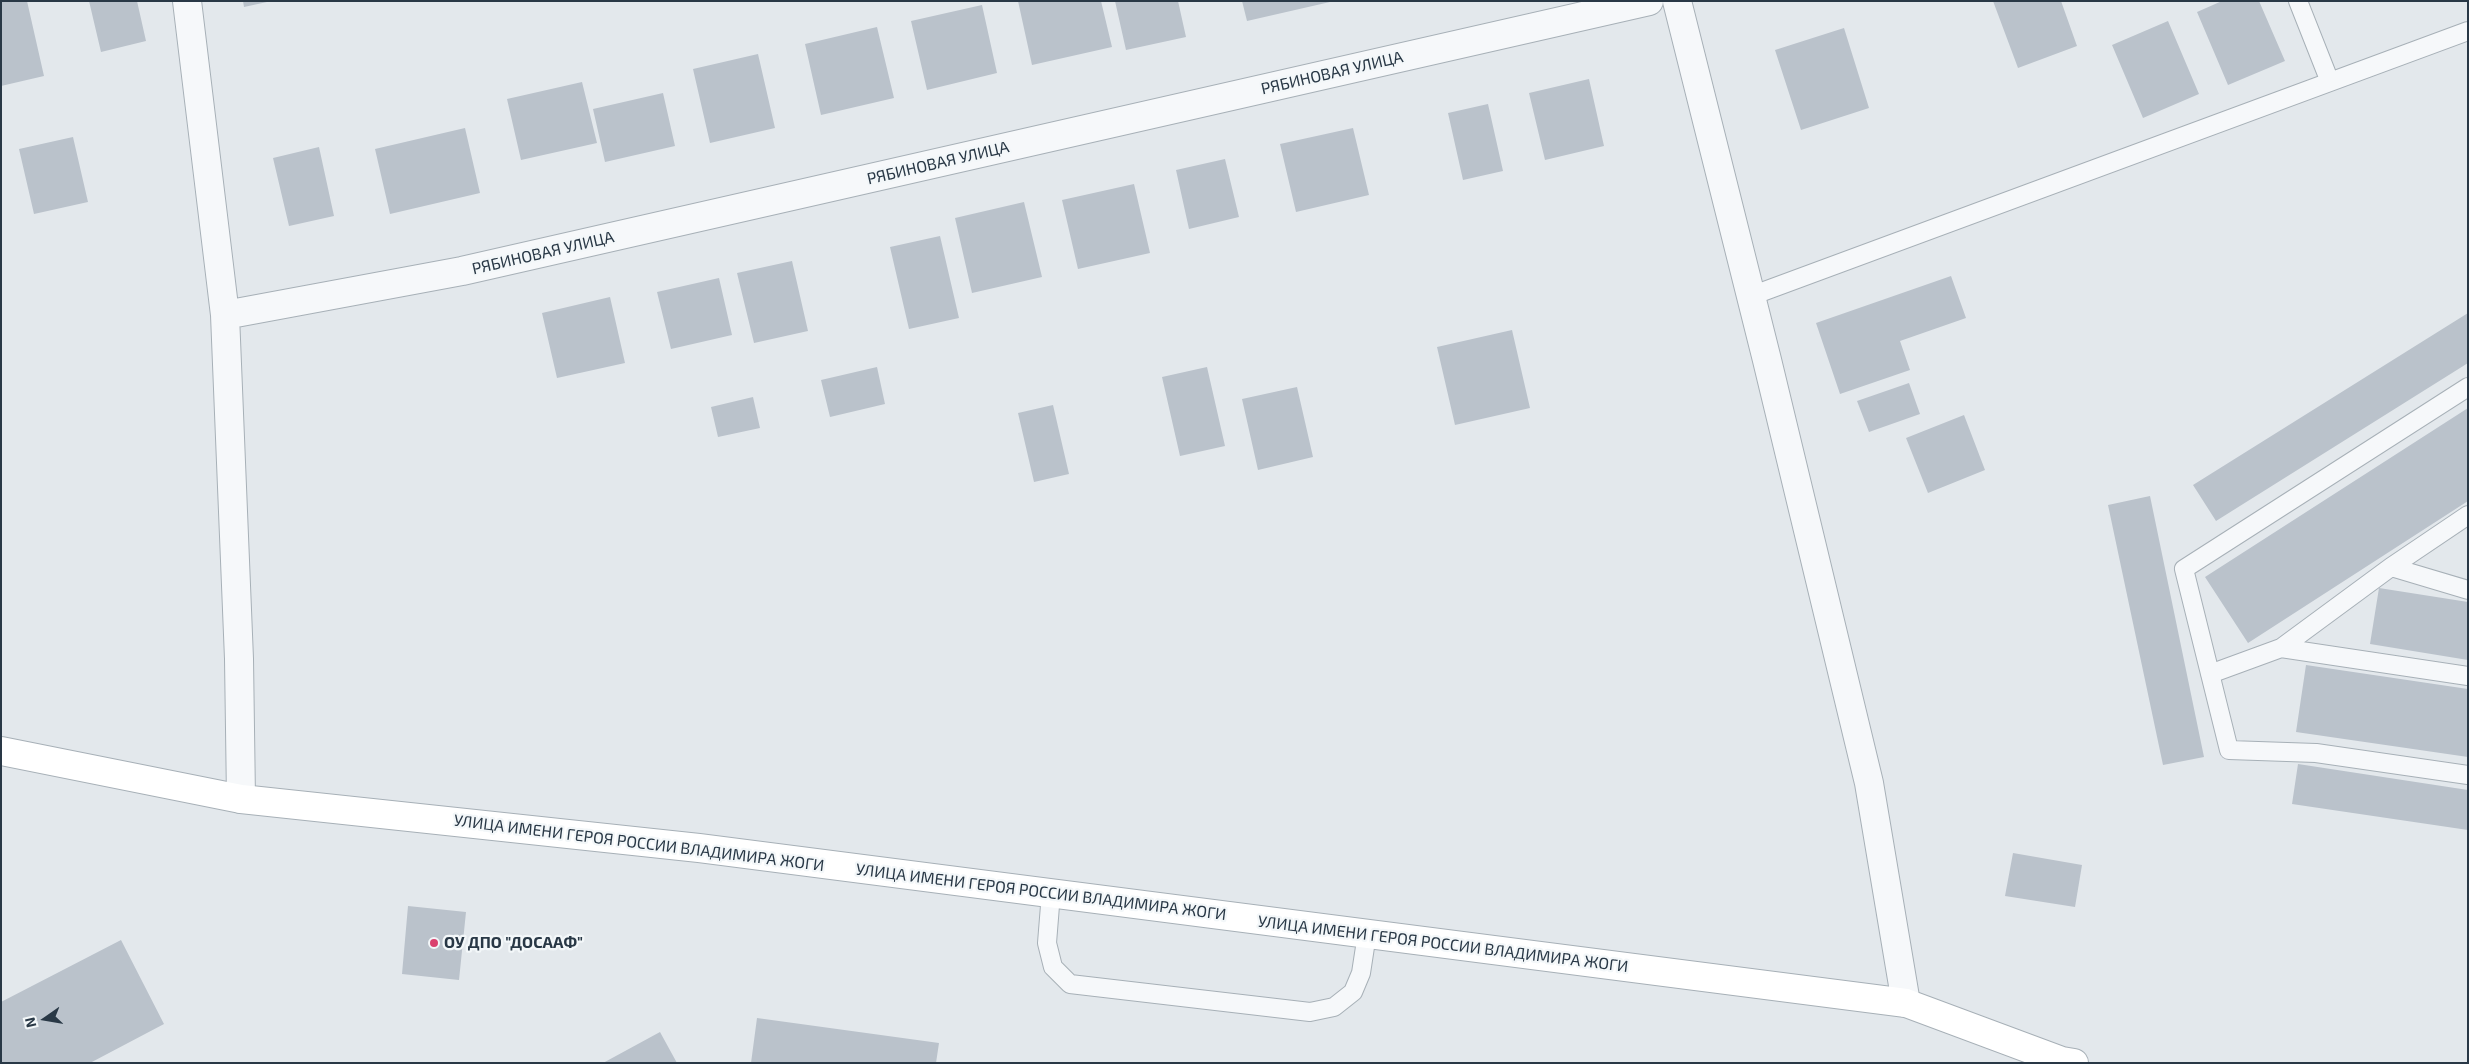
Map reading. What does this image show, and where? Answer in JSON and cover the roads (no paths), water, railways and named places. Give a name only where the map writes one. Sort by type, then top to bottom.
[{"type":"main road","name":"УЛИЦА ИМЕНИ ГЕРОЯ РОССИИ ВЛАДИМИРА ЖОГИ","points":[[1,750],[241,799],[699,848],[1906,1003],[2074,1063]]},
{"type":"street","points":[[187,1],[225,315],[239,659],[241,799]]},
{"type":"street","name":"РЯБИНОВАЯ УЛИЦА","points":[[225,315],[472,269],[1648,1]]},
{"type":"street","points":[[1677,1],[1751,296],[1869,783],[1906,1003]]},
{"type":"lane","points":[[2298,1],[2330,82]]},
{"type":"lane","points":[[1751,296],[2468,31]]},
{"type":"lane","points":[[2468,387],[2184,569],[2229,750],[2316,753],[2468,775]]},
{"type":"lane","points":[[2210,674],[2281,648],[2391,567],[2468,514]]},
{"type":"lane","points":[[2391,567],[2468,590]]},
{"type":"lane","points":[[2281,648],[2468,676]]},
{"type":"lane","points":[[1051,893],[1047,942],[1053,967],[1070,984],[1310,1012],[1334,1007],[1353,992],[1361,973],[1367,934]]},
{"type":"place","name":"ОУ ДПО \"ДОСААФ\"","points":[[434,943]]}]
